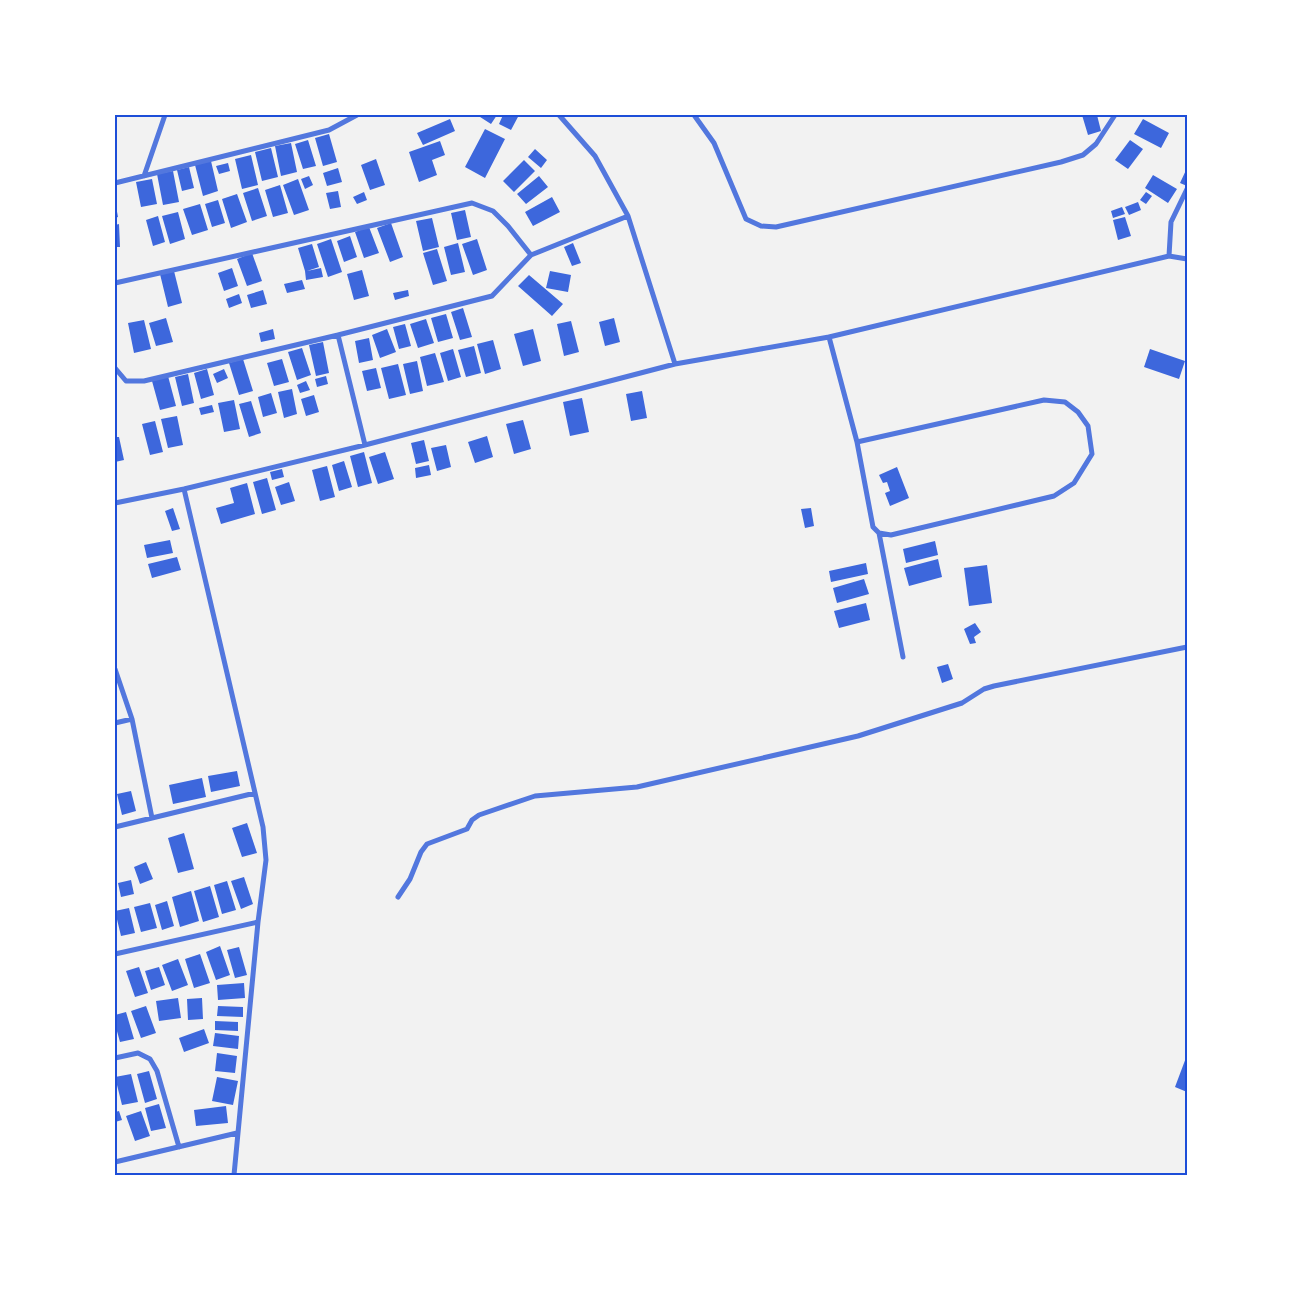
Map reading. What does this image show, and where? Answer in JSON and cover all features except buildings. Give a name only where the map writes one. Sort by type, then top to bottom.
[{"type":"street","points":[[144,176],[165,115]]},
{"type":"street","points":[[115,183],[328,130],[357,115]]},
{"type":"street","points":[[561,115],[595,156],[628,216],[675,364]]},
{"type":"street","points":[[694,115],[714,143],[746,219],[761,226],[776,227],[1061,162],[1083,155],[1096,144],[1115,115]]},
{"type":"street","points":[[1169,256],[1171,222],[1187,189]]},
{"type":"street","points":[[115,284],[472,203],[493,211],[508,226],[531,255]]},
{"type":"street","points":[[115,368],[126,381],[144,381],[492,296],[531,255],[628,216]]},
{"type":"street","points":[[115,503],[184,489],[365,445],[675,364],[829,337],[1169,256],[1187,259]]},
{"type":"street","points":[[338,335],[365,445]]},
{"type":"street","points":[[829,337],[856,442],[873,527],[879,533],[903,657]]},
{"type":"street","points":[[856,442],[1044,400],[1065,402],[1078,412],[1088,426],[1092,454],[1074,483],[1054,496],[891,535],[879,533]]},
{"type":"street","points":[[184,489],[263,827],[266,860],[258,922],[234,1175]]},
{"type":"street","points":[[398,897],[427,844],[466,829],[472,820],[479,815],[535,796],[638,787],[858,736],[956,706],[984,689],[994,686],[1187,647]]},
{"type":"street","points":[[115,669],[132,719],[152,818]]},
{"type":"street","points":[[115,723],[132,719]]},
{"type":"street","points":[[115,826],[255,792]]},
{"type":"street","points":[[115,954],[258,922]]},
{"type":"street","points":[[115,1058],[138,1052],[150,1059],[157,1070],[179,1147]]},
{"type":"street","points":[[115,1162],[237,1133]]}]
